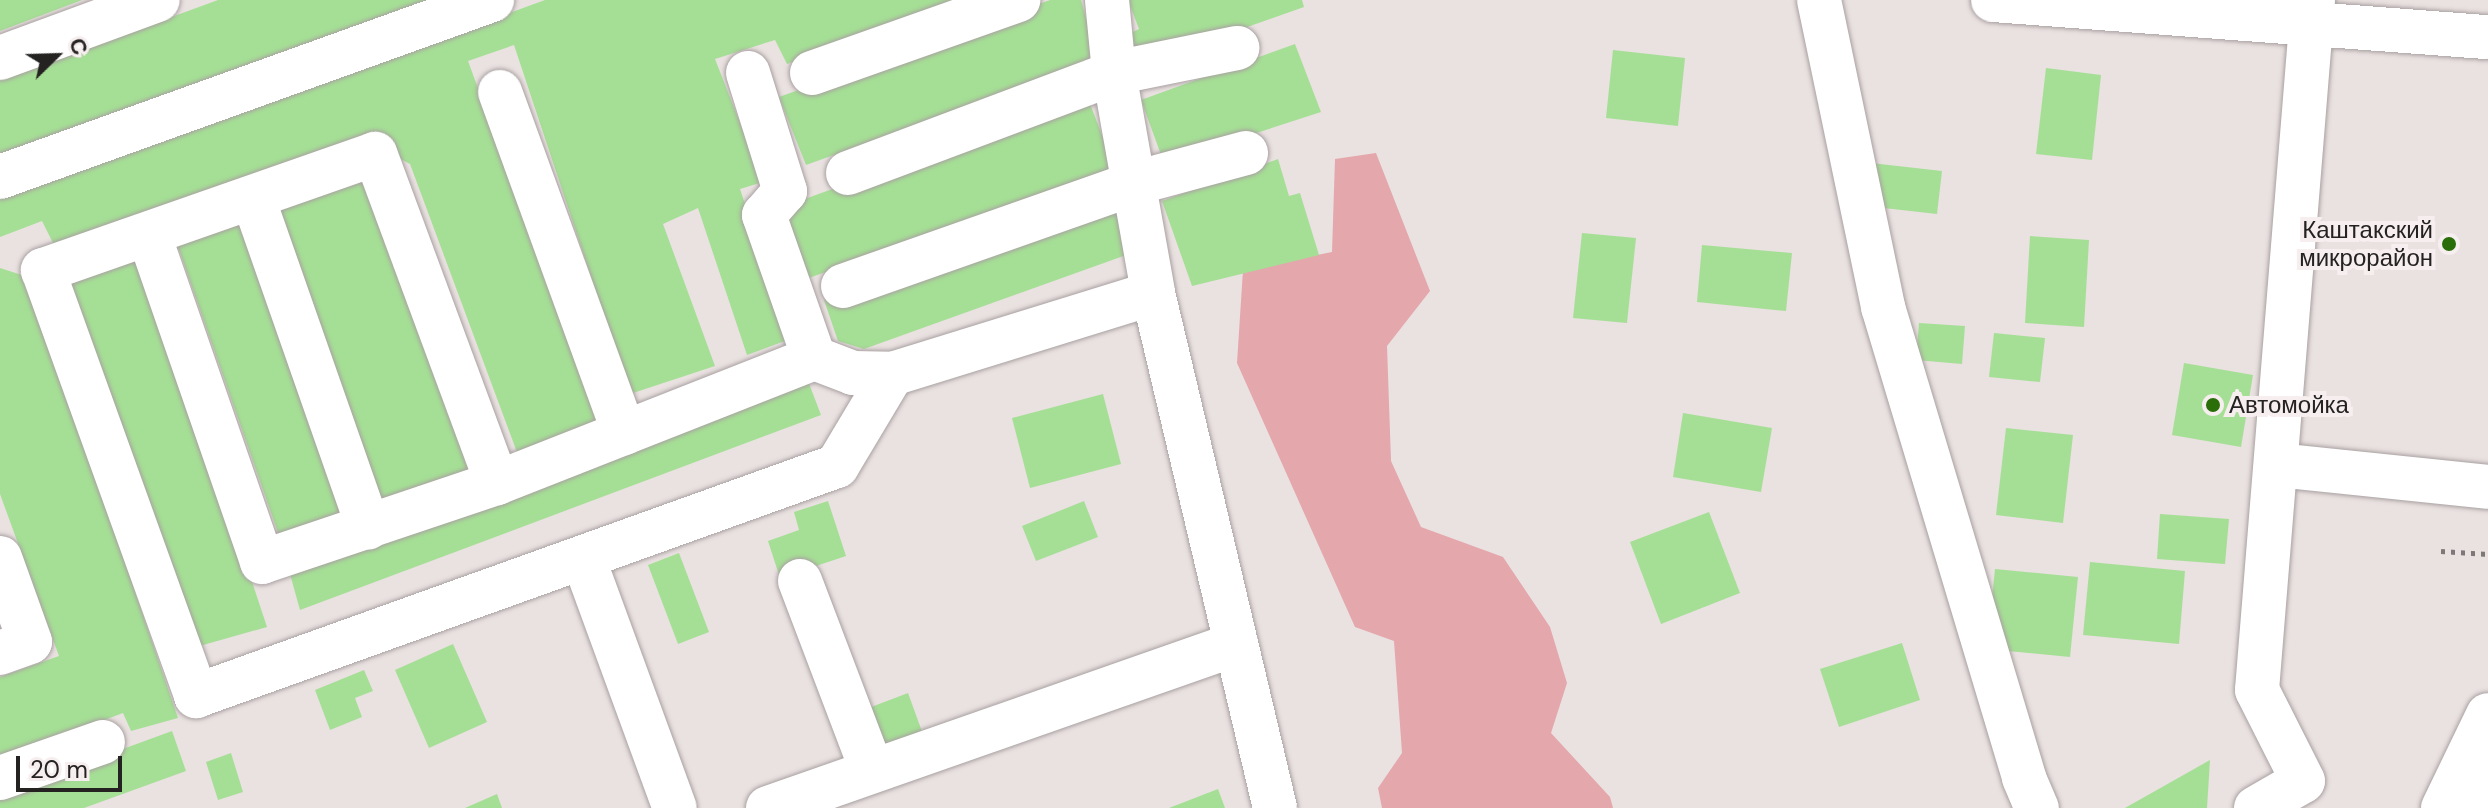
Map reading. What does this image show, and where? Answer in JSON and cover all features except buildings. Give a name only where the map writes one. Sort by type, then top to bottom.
[{"type":"main road","points":[[0,58],[158,0]]},
{"type":"main road","points":[[0,177],[492,0]]},
{"type":"main road","points":[[812,73],[1018,0]]},
{"type":"main road","points":[[1107,0],[1114,73],[1153,293],[1275,808]]},
{"type":"main road","points":[[1819,0],[1883,307],[2024,778],[2037,808]]},
{"type":"main road","points":[[1993,0],[2312,13],[2488,37]]},
{"type":"main road","points":[[2256,808],[2303,781],[2257,690],[2312,13]]},
{"type":"main road","points":[[848,173],[1114,73],[1237,48]]},
{"type":"main road","points":[[748,73],[785,191],[764,215],[814,358]]},
{"type":"main road","points":[[500,92],[624,433]]},
{"type":"main road","points":[[843,286],[1135,183],[1246,153]]},
{"type":"main road","points":[[497,483],[375,154],[43,270],[196,696],[584,560],[837,466],[892,374]]},
{"type":"main road","points":[[253,198],[368,527]]},
{"type":"main road","points":[[149,235],[262,562],[497,483],[814,358],[853,373],[892,374],[1153,293]]},
{"type":"main road","points":[[2276,465],[2488,487]]},
{"type":"main road","points":[[0,558],[30,642],[0,653]]},
{"type":"main road","points":[[584,560],[675,808]]},
{"type":"main road","points":[[800,581],[872,771]]},
{"type":"main road","points":[[768,808],[1236,644]]},
{"type":"main road","points":[[2443,808],[2488,716]]},
{"type":"main road","points":[[2481,808],[2488,716]]},
{"type":"main road","points":[[0,778],[103,742]]},
{"type":"path","points":[[2441,551],[2488,554]]},
{"type":"shaded area","points":[[1376,153],[1430,291],[1387,346],[1391,461],[1421,527],[1503,557],[1550,627],[1567,683],[1551,733],[1610,797],[1613,808],[1382,808],[1378,788],[1402,753],[1394,641],[1355,627],[1237,363],[1243,270],[1332,252],[1335,159]]},
{"type":"place","name":"Каштакский микрорайон","points":[[2449,244]]},
{"type":"place","name":"Автомойка","points":[[2213,405]]}]
